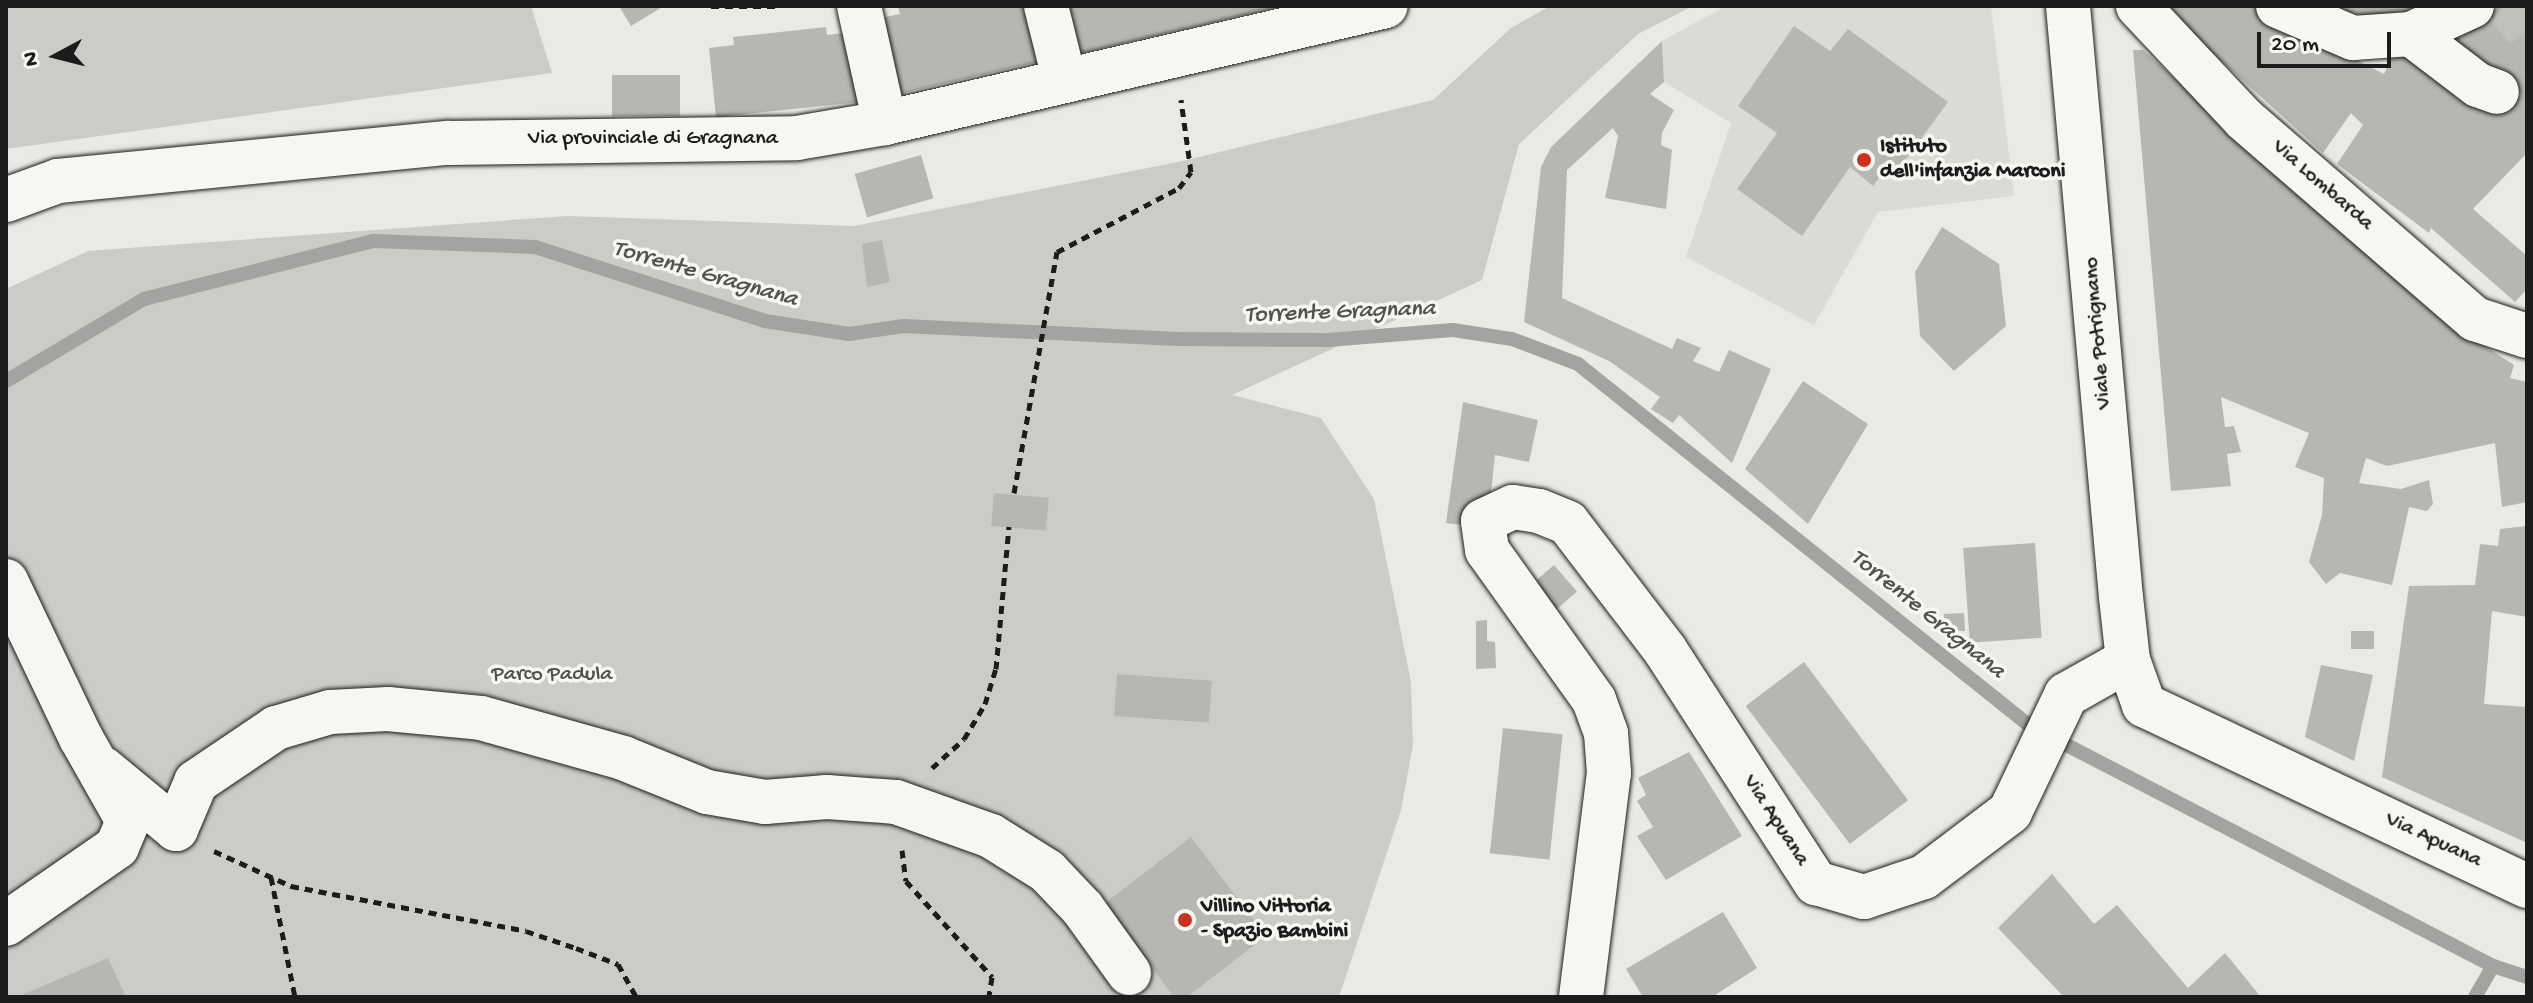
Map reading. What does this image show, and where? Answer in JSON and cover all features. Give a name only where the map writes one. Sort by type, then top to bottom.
[{"type":"street","points":[[859,6],[885,123]]},
{"type":"street","points":[[1046,6],[1064,78]]},
{"type":"street","name":"Viale Potrignano","points":[[2068,6],[2128,660]]},
{"type":"street","name":"Via Lombarda","points":[[2138,6],[2244,119],[2475,319],[2527,336]]},
{"type":"street","points":[[2278,6],[2353,38],[2411,34],[2472,6]]},
{"type":"street","name":"Via provinciale di Gragnana","points":[[6,200],[58,181],[435,145],[757,140],[885,123],[1064,78],[1374,8]]},
{"type":"street","points":[[2411,34],[2478,85],[2497,92]]},
{"type":"street","name":"Via Apuana","points":[[1581,997],[1609,773],[1606,733],[1594,700],[1487,550],[1483,521],[1513,507],[1539,511],[1568,523],[1665,650],[1816,883],[1864,897],[1924,877],[2010,812],[2066,695],[2128,660],[2144,705],[2527,886]]},
{"type":"street","points":[[6,581],[128,821],[117,847],[6,924]]},
{"type":"street","points":[[92,753],[176,829],[196,782],[276,728],[330,712],[388,709],[481,718],[623,758],[707,792],[765,802],[827,797],[896,802],[991,836],[1047,871],[1083,909],[1129,973]]},
{"type":"path","points":[[711,6],[779,6]]},
{"type":"path","points":[[1014,493],[1057,252],[1179,188],[1191,172],[1186,118],[1168,56]]},
{"type":"path","points":[[989,997],[992,977],[906,881],[896,802],[964,739],[985,704],[996,669],[1009,527]]},
{"type":"path","points":[[176,829],[291,886],[526,931],[618,964],[636,997]]},
{"type":"path","points":[[271,877],[295,997]]},
{"type":"shaded area","name":"Istituto dell'infanzia Marconi","points":[[1726,6],[1991,6],[2014,196],[1878,212],[1814,325],[1686,257],[1731,123],[1664,82],[1662,41]]},
{"type":"green space","points":[[6,6],[531,6],[552,73],[6,149]]},
{"type":"green space","name":"Parco Padula","points":[[1550,6],[1693,6],[1638,34],[1519,144],[1482,280],[1232,395],[1321,418],[1374,499],[1411,682],[1413,745],[1401,810],[1339,997],[6,997],[6,289],[88,251],[567,216],[854,226],[1178,162],[1433,100],[1511,28]]},
{"type":"building","points":[[619,6],[664,6],[631,26]]},
{"type":"building","points":[[898,6],[1029,6],[1042,61],[894,95],[876,19],[900,14]]},
{"type":"building","points":[[1060,6],[1277,6],[1277,7],[1072,55]]},
{"type":"building","points":[[2169,6],[2251,6],[2384,74],[2395,51],[2502,113],[2521,95],[2497,69],[2485,80],[2449,31],[2502,6],[2527,6],[2527,153],[2473,209],[2527,256],[2527,289],[2515,302],[2431,228],[2429,233],[2337,164],[2363,125],[2351,113],[2323,153],[2196,38]]},
{"type":"building","points":[[2316,6],[2440,6],[2395,21]]},
{"type":"building","points":[[1794,26],[1830,51],[1848,29],[1948,102],[1898,170],[1889,164],[1873,186],[1850,167],[1802,236],[1737,189],[1777,133],[1738,106]]},
{"type":"building","points":[[826,27],[827,35],[852,32],[859,102],[716,117],[709,48],[734,45],[733,37]]},
{"type":"building","points":[[1662,41],[1664,82],[1650,94],[1674,110],[1662,133],[1661,145],[1672,150],[1666,209],[1605,198],[1618,136],[1613,128],[1567,170],[1562,298],[1672,349],[1677,338],[1701,348],[1693,361],[1719,372],[1729,350],[1771,369],[1732,463],[1679,415],[1673,423],[1651,409],[1660,397],[1609,361],[1524,322],[1541,167],[1551,147]]},
{"type":"building","points":[[2133,50],[2143,50],[2449,323],[2514,365],[2510,378],[2527,382],[2527,502],[2502,507],[2495,443],[2387,466],[2366,458],[2359,483],[2401,489],[2429,480],[2433,504],[2427,511],[2409,507],[2392,585],[2340,573],[2326,584],[2309,562],[2322,515],[2324,478],[2295,467],[2309,433],[2221,397],[2225,427],[2234,426],[2241,452],[2227,454],[2231,486],[2171,491]]},
{"type":"building","points":[[612,75],[680,75],[680,116],[612,116]]},
{"type":"building","points":[[921,155],[933,198],[867,217],[855,174]]},
{"type":"building","points":[[1942,227],[1999,264],[2006,326],[1954,371],[1920,336],[1915,272]]},
{"type":"building","points":[[882,240],[890,282],[867,287],[862,244]]},
{"type":"building","points":[[1803,381],[1868,424],[1808,524],[1745,469]]},
{"type":"building","points":[[1463,402],[1538,420],[1529,462],[1495,455],[1490,503],[1475,500],[1472,526],[1446,523]]},
{"type":"building","points":[[994,493],[1049,498],[1046,531],[991,526]]},
{"type":"building","points":[[2527,526],[2527,617],[2492,611],[2484,704],[2527,707],[2527,843],[2382,777],[2409,586],[2475,585],[2480,544],[2498,546],[2500,529]]},
{"type":"building","points":[[2035,543],[2042,638],[1970,643],[1963,548]]},
{"type":"building","points":[[1554,565],[1577,591],[1550,615],[1527,589]]},
{"type":"building","points":[[1964,613],[1965,631],[1943,631],[1944,614]]},
{"type":"building","points":[[1487,620],[1487,641],[1495,642],[1496,668],[1476,669],[1476,621]]},
{"type":"building","points":[[2351,631],[2374,631],[2374,649],[2351,649]]},
{"type":"building","points":[[1804,662],[1908,800],[1850,844],[1746,706]]},
{"type":"building","points":[[2321,665],[2373,675],[2354,761],[2305,737]]},
{"type":"building","points":[[1117,674],[1212,681],[1209,723],[1114,716]]},
{"type":"building","points":[[1503,728],[1563,734],[1550,860],[1490,853]]},
{"type":"building","points":[[1689,752],[1742,836],[1666,880],[1637,836],[1653,827],[1637,801],[1646,795],[1638,778]]},
{"type":"building","name":"Villino Vittoria - Spazio Bambini","points":[[1191,837],[1266,936],[1187,997],[1174,997],[1104,904]]},
{"type":"building","points":[[2052,874],[2094,924],[2117,905],[2188,988],[2225,953],[2261,997],[2064,997],[1998,928]]},
{"type":"building","points":[[1723,912],[1757,968],[1712,997],[1643,997],[1626,969]]},
{"type":"building","points":[[108,958],[126,997],[17,997]]},
{"type":"waterway","name":"Torrente Gragnana","points":[[6,381],[144,299],[374,241],[535,247],[765,321],[849,334],[903,326],[1178,339],[1328,340],[1453,330],[1512,339],[1578,364],[2030,726],[2493,966],[2527,977]]},
{"type":"waterway","points":[[2475,997],[2493,966]]},
{"type":"tunnel","points":[[2506,6],[2527,29]]},
{"type":"place","name":"Istituto dell'infanzia Marconi","points":[[1864,160]]},
{"type":"place","name":"Villino Vittoria - Spazio Bambini","points":[[1185,920]]}]
